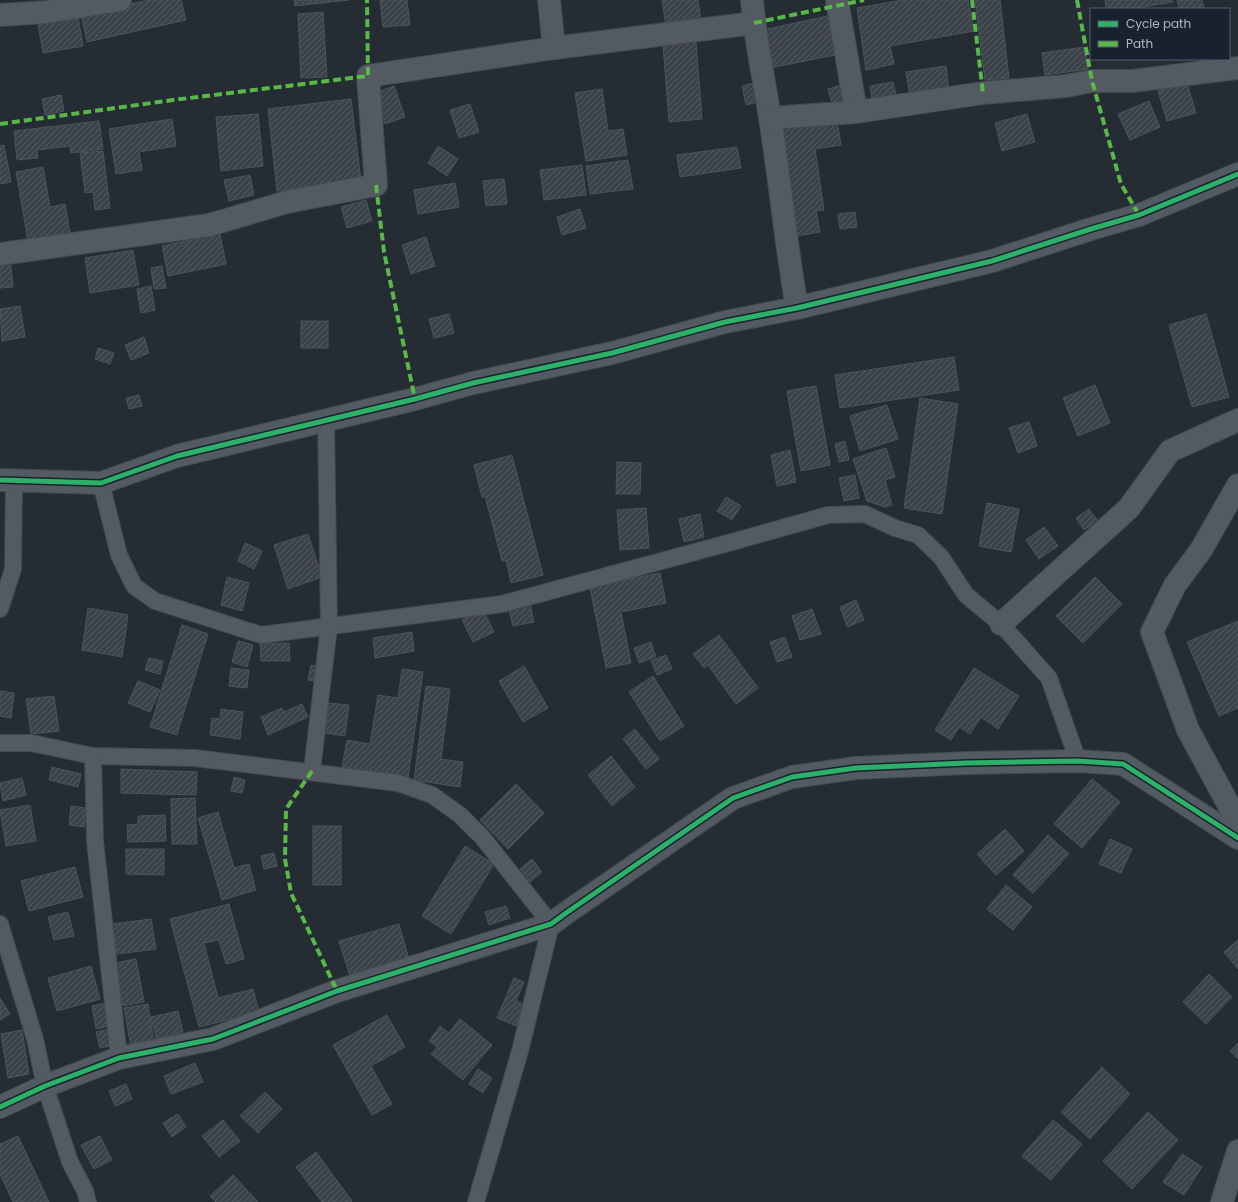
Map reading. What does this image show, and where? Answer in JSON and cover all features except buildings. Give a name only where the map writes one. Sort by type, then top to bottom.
[{"type":"street","points":[[0,15],[47,12],[120,0]]},
{"type":"street","points":[[549,0],[554,48]]},
{"type":"street","points":[[752,0],[754,23],[770,118],[787,250],[797,308]]},
{"type":"street","points":[[837,0],[856,112]]},
{"type":"street","points":[[0,254],[209,225],[287,202],[376,185],[368,76],[554,48],[754,23]]},
{"type":"street","points":[[770,118],[856,112],[983,93],[1066,86],[1092,81],[1132,81],[1238,68]]},
{"type":"street","points":[[7,479],[101,483],[177,456],[326,421],[473,384],[612,353],[725,322],[797,308],[992,262],[1091,228],[1139,215],[1238,174]]},
{"type":"street","points":[[1001,624],[1128,508],[1170,451],[1238,420]]},
{"type":"street","points":[[1238,485],[1201,550],[1175,585],[1152,632],[1188,730],[1238,822]]},
{"type":"street","points":[[0,1107],[45,1086],[119,1058],[213,1039],[337,991],[552,924],[733,798],[792,777],[856,768],[967,763],[1078,761],[1123,764],[1238,838]]},
{"type":"street","points":[[1222,1202],[1238,1151]]},
{"type":"lane","points":[[312,771],[330,626],[326,421]]},
{"type":"lane","points":[[0,609],[13,569],[7,479]]},
{"type":"lane","points":[[101,483],[119,555],[134,586],[155,601],[261,636],[502,604],[828,515],[865,514],[896,528],[918,535],[941,557],[966,595],[1001,624],[1049,678],[1078,761]]},
{"type":"lane","points":[[0,743],[31,743],[93,756],[195,758],[312,771],[398,783],[432,795],[460,815],[482,838],[552,924],[520,1051],[476,1202]]},
{"type":"lane","points":[[93,756],[95,841],[119,1058]]},
{"type":"lane","points":[[0,924],[35,1039],[45,1086],[70,1162],[85,1191],[88,1202]]},
{"type":"marked path","points":[[0,124],[173,100],[368,76],[367,0]]},
{"type":"marked path","points":[[754,23],[864,0]]},
{"type":"marked path","points":[[972,0],[983,93]]},
{"type":"marked path","points":[[1077,0],[1092,81],[1121,184],[1139,215]]},
{"type":"marked path","points":[[376,185],[384,252],[415,399]]},
{"type":"marked path","points":[[312,771],[286,809],[285,859],[291,893],[337,991]]},
{"type":"cycle path","points":[[0,480],[101,483],[177,456],[415,399],[473,383],[612,353],[725,322],[797,308],[992,261],[1139,215],[1238,174]]},
{"type":"cycle path","points":[[0,1107],[45,1086],[119,1058],[213,1039],[337,991],[551,924],[733,798],[792,777],[856,768],[967,763],[1078,761],[1123,764],[1238,838]]}]
